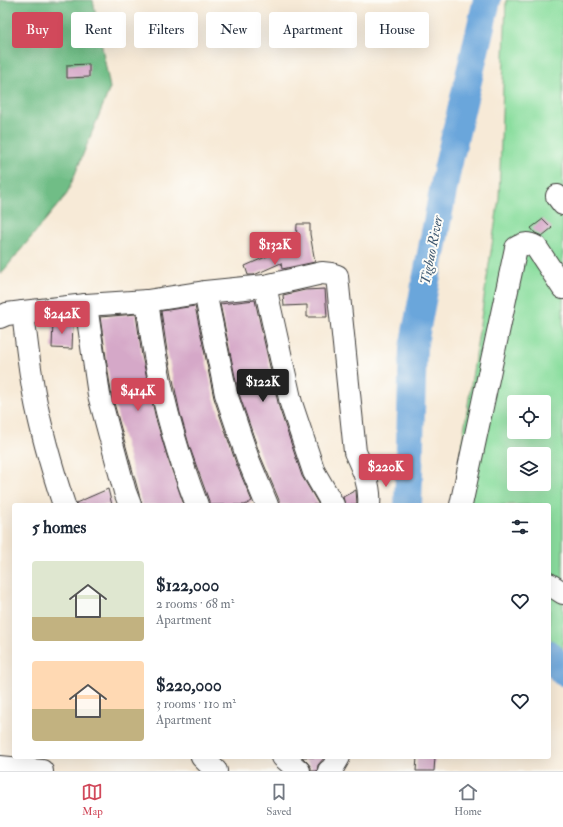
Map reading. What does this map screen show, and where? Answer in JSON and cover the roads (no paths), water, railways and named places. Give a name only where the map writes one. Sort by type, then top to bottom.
[{"type":"street","points":[[461,503],[516,248],[523,244],[529,244],[536,247],[563,288]]},
{"type":"street","points":[[0,317],[7,314],[23,312],[86,305],[147,301],[205,292],[265,286],[322,273],[337,276],[355,452],[365,474],[370,496],[369,503]]},
{"type":"street","points":[[265,286],[291,403],[314,472],[332,503]]},
{"type":"street","points":[[205,292],[226,394],[248,459],[265,503]]},
{"type":"street","points":[[147,301],[156,361],[170,424],[183,468],[196,503]]},
{"type":"street","points":[[86,305],[99,395],[129,503]]},
{"type":"street","points":[[23,312],[34,393],[53,470],[63,503]]},
{"type":"street","points":[[551,585],[563,593]]},
{"type":"street","points":[[204,759],[216,771]]},
{"type":"street","points":[[285,759],[299,771]]},
{"type":"street","points":[[329,771],[332,769],[338,759]]},
{"type":"street","points":[[0,767],[42,771]]},
{"type":"waterway","name":"Tigbao River","points":[[408,503],[413,348],[447,170],[487,0]]},
{"type":"waterway","name":"Tigbao River","points":[[551,657],[563,672]]}]
